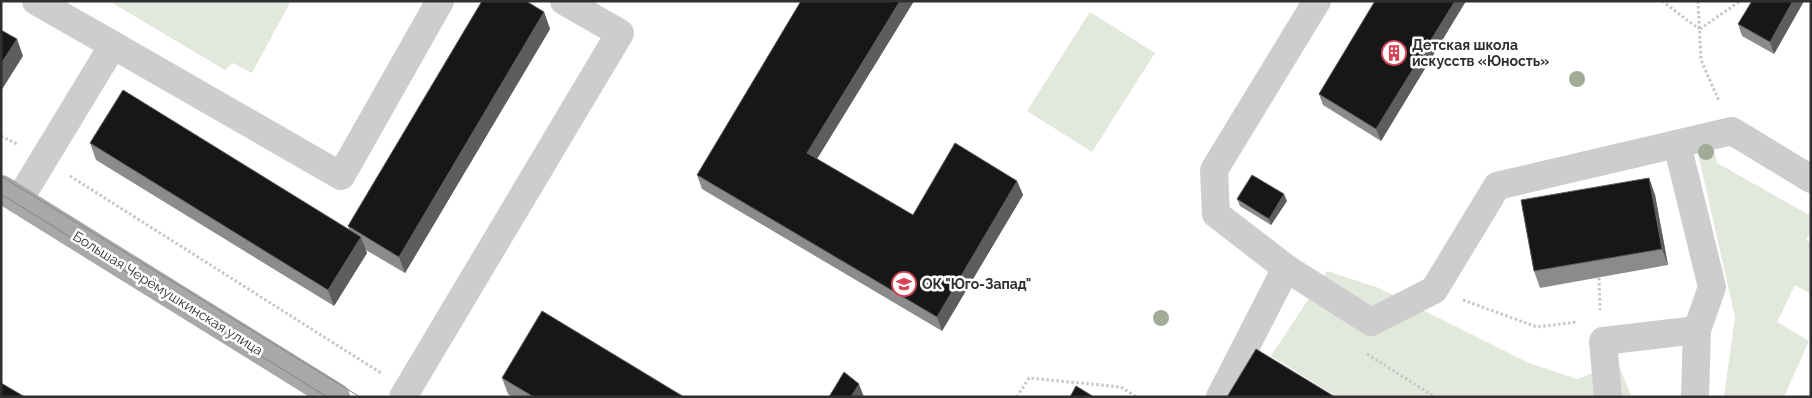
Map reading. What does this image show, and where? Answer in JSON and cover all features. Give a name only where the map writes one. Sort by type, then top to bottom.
[{"type":"main road","name":"Большая Черёмушкинская улица","points":[[10,194],[336,397]]},
{"type":"lane","points":[[36,1],[67,10],[113,45],[341,176],[431,4]]},
{"type":"lane","points":[[405,393],[620,33],[564,1]]},
{"type":"lane","points":[[1316,1],[1214,170],[1216,214],[1286,268],[1371,322],[1434,290],[1497,186],[1732,131],[1811,179]]},
{"type":"lane","points":[[10,194],[44,159],[113,45]]},
{"type":"lane","points":[[1677,144],[1712,287],[1697,330],[1695,397]]},
{"type":"lane","points":[[1220,397],[1286,268]]},
{"type":"lane","points":[[1608,397],[1603,341],[1697,330]]},
{"type":"path","points":[[1662,1],[1700,30]]},
{"type":"path","points":[[1698,1],[1701,60],[1732,131]]},
{"type":"path","points":[[1700,30],[1740,1]]},
{"type":"path","points":[[1,136],[44,159],[405,393]]},
{"type":"path","points":[[1434,290],[1537,327],[1581,321]]},
{"type":"path","points":[[1360,350],[1435,397]]},
{"type":"path","points":[[1017,397],[1029,378],[1120,387],[1137,397]]},
{"type":"shaded area","points":[[109,1],[291,1],[252,73],[233,63],[225,70]]},
{"type":"shaded area","points":[[1090,12],[1155,53],[1092,152],[1027,111]]},
{"type":"shaded area","points":[[1712,143],[1717,163],[1811,216],[1811,230],[1806,240],[1811,243],[1811,294],[1795,285],[1777,322],[1809,341],[1784,397],[1724,397],[1735,317],[1697,149]]},
{"type":"shaded area","points":[[1327,271],[1379,288],[1529,363],[1577,379],[1618,364],[1632,397],[1337,397],[1271,356]]},
{"type":"building","points":[[482,1],[526,1],[544,12],[399,257],[348,226]]},
{"type":"building","points":[[801,1],[900,1],[807,153],[913,215],[955,143],[1017,181],[937,317],[697,175]]},
{"type":"building","name":"Детская школа искусств «Юность»","points":[[1375,1],[1455,1],[1376,129],[1319,94]]},
{"type":"building","points":[[1752,1],[1793,1],[1770,42],[1738,24]]},
{"type":"building","points":[[1,30],[17,39],[1,64]]},
{"type":"building","points":[[123,90],[361,237],[328,290],[90,143]]},
{"type":"building","points":[[1252,175],[1284,194],[1269,219],[1237,199]]},
{"type":"building","points":[[1649,178],[1662,249],[1534,271],[1521,200]]},
{"type":"building","points":[[542,311],[684,397],[534,397],[502,378]]},
{"type":"building","points":[[1256,349],[1335,397],[1227,397]]},
{"type":"building","points":[[844,372],[859,384],[851,397],[829,397]]},
{"type":"building","points":[[1,383],[25,397],[1,397]]},
{"type":"building","points":[[1076,386],[1094,397],[1070,397]]},
{"type":"tram line","points":[[1,176],[360,397]]},
{"type":"tram line","points":[[1,194],[327,397]]},
{"type":"place","name":"Детская школа искусств «Юность»","points":[[1394,53]]},
{"type":"place","name":"ОК \"Юго-Запад\"","points":[[904,284]]}]
